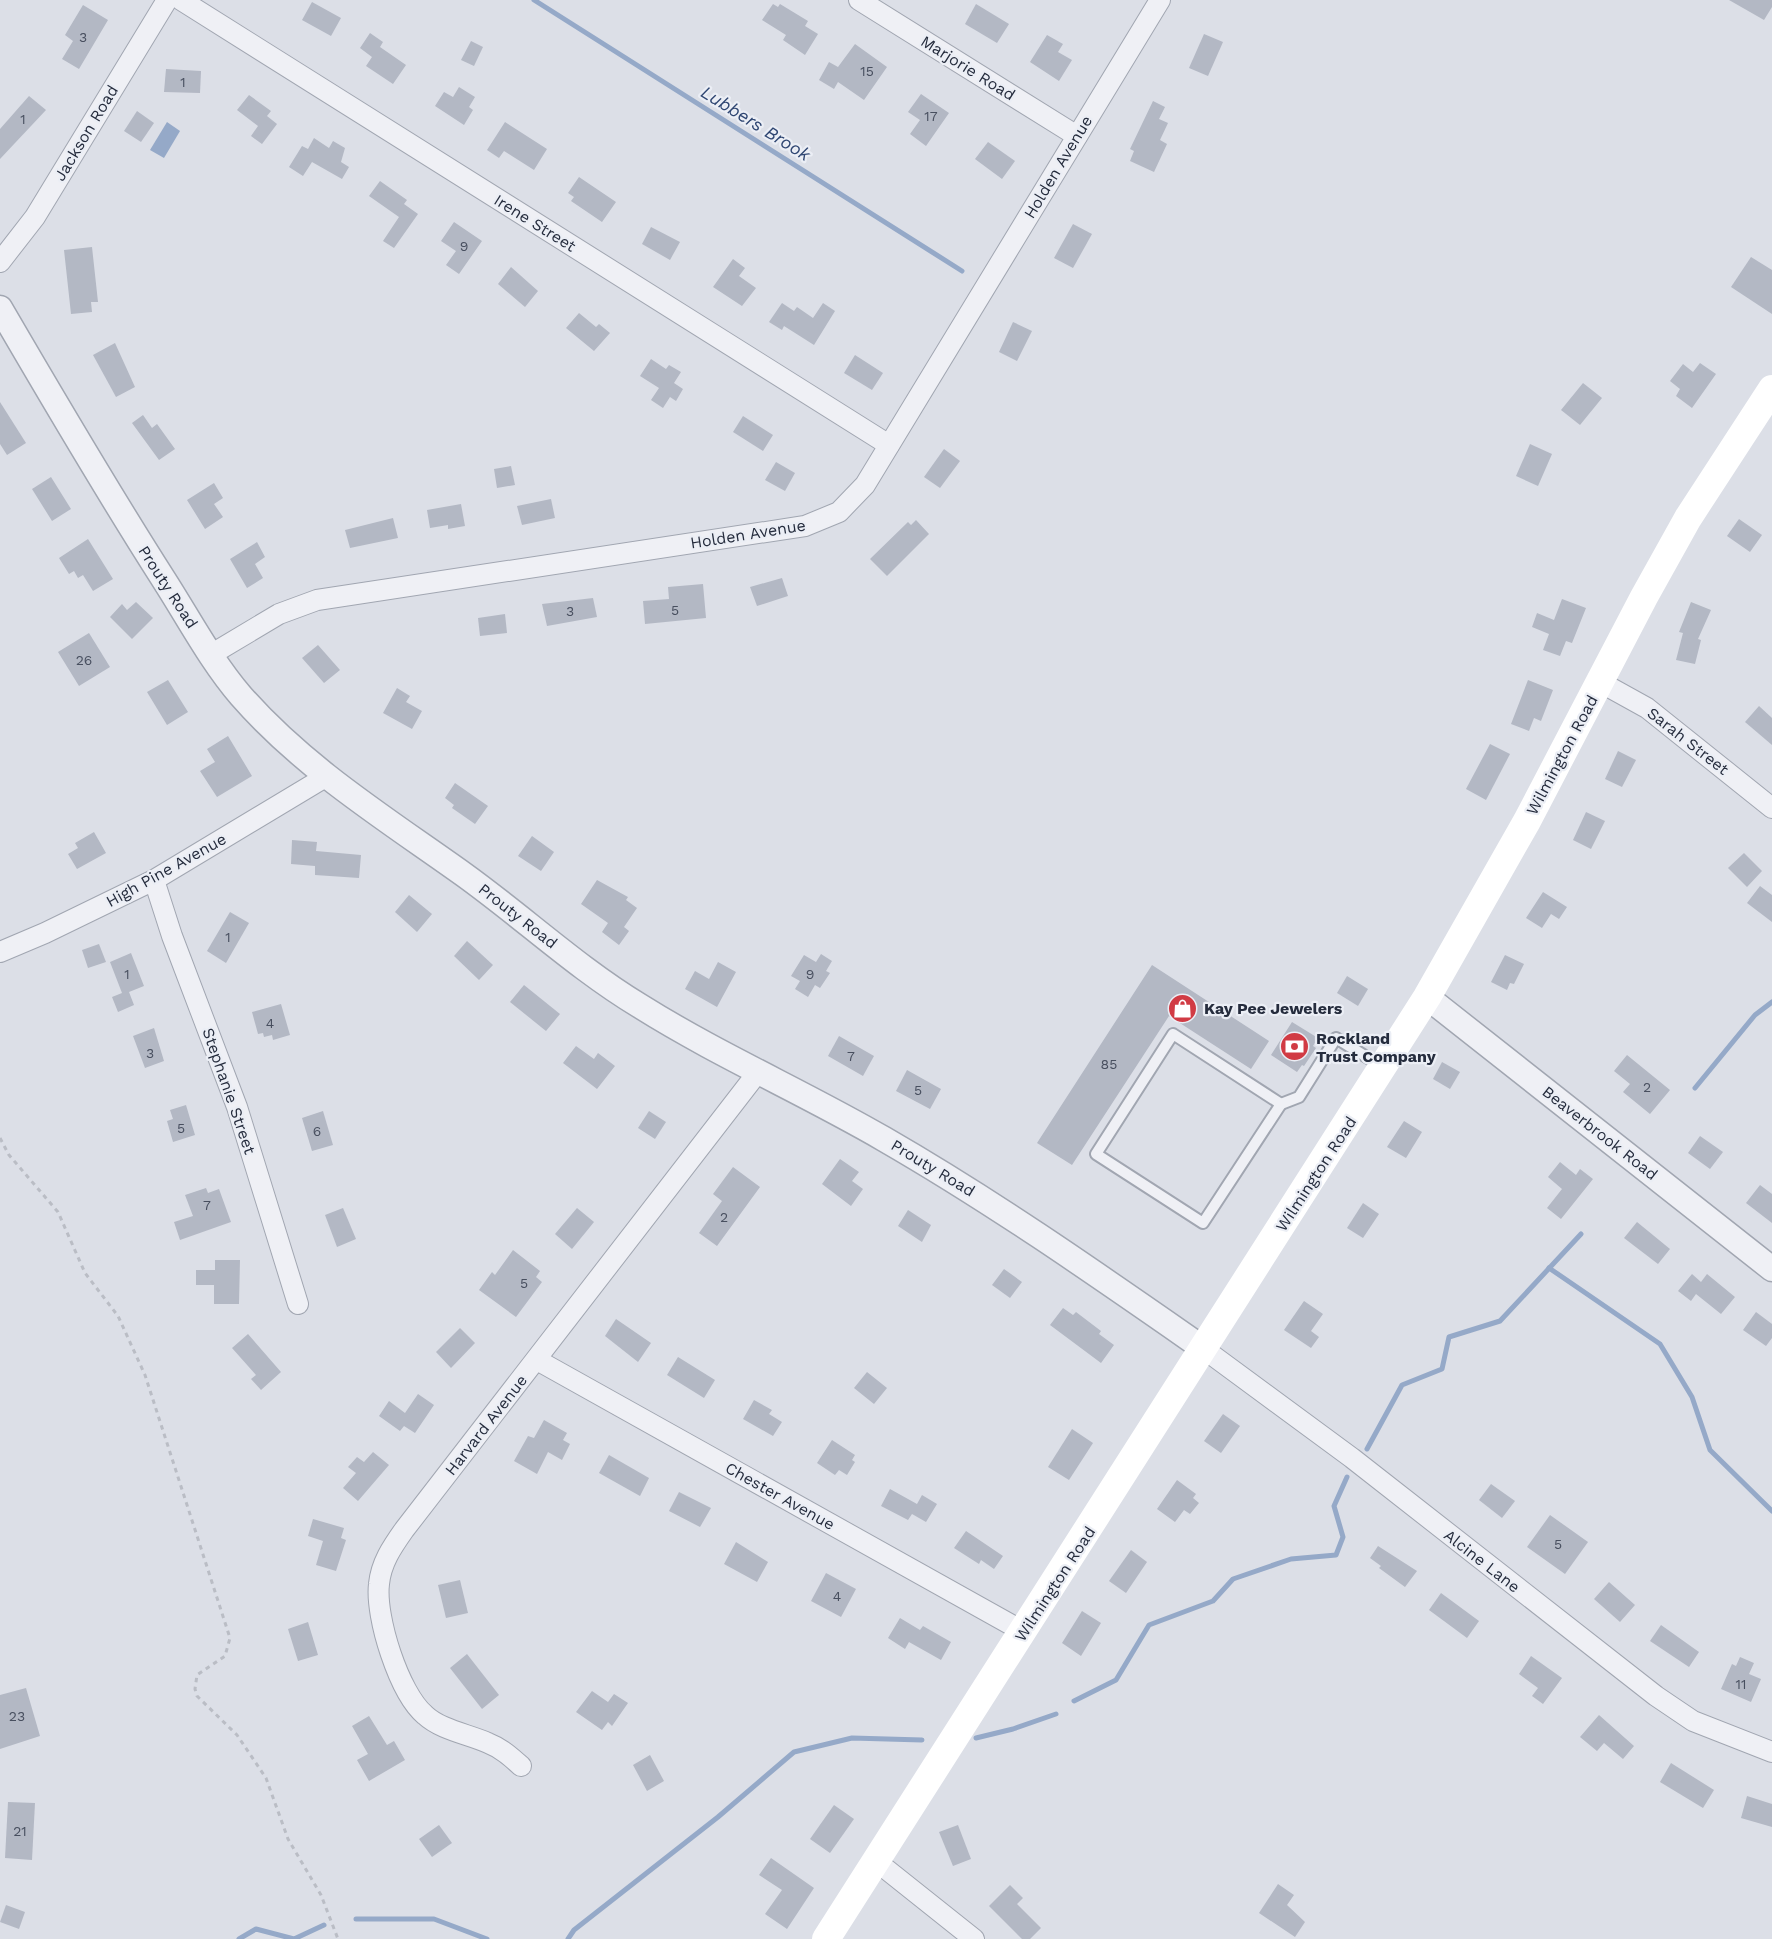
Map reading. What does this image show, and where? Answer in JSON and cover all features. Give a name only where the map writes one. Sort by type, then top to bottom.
[{"type":"main road","name":"Wilmington Road","points":[[826,1939],[1427,997],[1527,822],[1694,508],[1772,389]]},
{"type":"street","name":"Jackson Road","points":[[0,262],[34,217],[167,0]]},
{"type":"street","name":"Irene Street","points":[[182,0],[889,445]]},
{"type":"street","name":"Marjorie Road","points":[[859,0],[1077,136]]},
{"type":"street","name":"Holden Avenue","points":[[212,654],[279,614],[317,600],[814,524],[831,517],[853,500],[889,445],[1160,0]]},
{"type":"street","name":"Prouty Road","points":[[0,308],[119,509],[231,682],[256,712],[327,776],[510,908],[617,992],[704,1044],[826,1106],[1000,1208],[1204,1349]]},
{"type":"street","name":"Sarah Street","points":[[1600,682],[1647,708],[1772,808]]},
{"type":"street","name":"High Pine Avenue","points":[[0,952],[45,933],[154,880],[327,776]]},
{"type":"street","name":"Stephanie Street","points":[[154,880],[172,936],[237,1107],[298,1304]]},
{"type":"street","name":"Beaverbrook Road","points":[[1427,997],[1772,1269]]},
{"type":"street","name":"Harvard Avenue","points":[[521,1766],[496,1746],[436,1722],[421,1711],[409,1694],[393,1656],[378,1594],[381,1572],[394,1544],[758,1072]]},
{"type":"street","name":"Alcine Lane","points":[[1204,1349],[1352,1458],[1656,1696],[1694,1721],[1772,1752]]},
{"type":"street","name":"Chester Avenue","points":[[537,1360],[1024,1632]]},
{"type":"street","points":[[876,1861],[974,1939]]},
{"type":"lane","points":[[1281,1104],[1173,1034],[1096,1154],[1203,1223],[1281,1104],[1299,1097],[1336,1038],[1383,1068]]},
{"type":"path","points":[[0,1138],[9,1155],[62,1218],[78,1261],[118,1316],[145,1375],[230,1638],[225,1656],[197,1675],[195,1689],[197,1696],[237,1735],[266,1778],[288,1839],[321,1895],[338,1939]]},
{"type":"water","points":[[167,122],[180,131],[164,158],[150,150]]},
{"type":"building","points":[[1729,0],[1772,0],[1772,7],[1764,20]]},
{"type":"building","points":[[312,2],[341,18],[331,36],[302,20]]},
{"type":"building","points":[[773,4],[778,7],[780,4],[808,21],[805,26],[818,34],[805,55],[783,40],[786,35],[762,20]]},
{"type":"building","points":[[976,4],[1009,24],[997,43],[965,24]]},
{"type":"building","points":[[83,5],[108,20],[79,69],[62,59],[73,41],[65,35]]},
{"type":"building","points":[[370,33],[383,42],[380,47],[406,65],[393,84],[366,66],[372,57],[360,48]]},
{"type":"building","points":[[1204,34],[1223,42],[1208,76],[1189,68]]},
{"type":"building","points":[[1047,35],[1063,44],[1058,52],[1072,60],[1059,81],[1030,62]]},
{"type":"building","points":[[471,41],[483,47],[474,66],[461,60]]},
{"type":"building","points":[[855,44],[887,67],[864,100],[838,82],[834,89],[819,80],[829,62],[838,67]]},
{"type":"building","points":[[166,69],[201,71],[200,93],[164,92]]},
{"type":"building","points":[[459,87],[475,97],[469,107],[473,110],[464,125],[435,106],[444,92],[453,97]]},
{"type":"building","points":[[921,94],[949,113],[926,146],[910,134],[920,120],[908,112]]},
{"type":"building","points":[[249,95],[271,111],[267,116],[277,124],[262,144],[251,136],[258,126],[237,110]]},
{"type":"building","points":[[29,96],[46,110],[0,159],[0,129]]},
{"type":"building","points":[[1153,101],[1165,107],[1159,119],[1168,123],[1160,140],[1167,144],[1154,172],[1130,161],[1134,151],[1130,149]]},
{"type":"building","points":[[137,111],[154,123],[141,142],[124,131]]},
{"type":"building","points":[[505,122],[547,149],[534,170],[504,151],[499,158],[487,150]]},
{"type":"building","points":[[314,138],[329,148],[333,141],[345,148],[341,162],[349,167],[342,179],[312,162],[303,176],[289,167],[302,146],[308,149]]},
{"type":"building","points":[[988,142],[1015,161],[1002,179],[975,159]]},
{"type":"building","points":[[579,177],[616,202],[602,222],[571,201],[574,197],[568,193]]},
{"type":"building","points":[[380,181],[407,200],[404,204],[418,214],[394,248],[383,241],[399,217],[369,196]]},
{"type":"building","points":[[454,222],[482,241],[459,274],[446,265],[456,251],[441,241]]},
{"type":"building","points":[[1073,224],[1092,234],[1073,268],[1054,258]]},
{"type":"building","points":[[651,227],[680,242],[670,260],[642,244]]},
{"type":"building","points":[[92,247],[98,302],[91,302],[92,312],[71,314],[64,250]]},
{"type":"building","points":[[1751,257],[1772,270],[1772,314],[1731,287]]},
{"type":"building","points":[[733,259],[745,268],[739,276],[756,288],[742,306],[713,287]]},
{"type":"building","points":[[511,267],[538,291],[525,307],[498,284]]},
{"type":"building","points":[[782,303],[794,311],[797,307],[813,318],[823,303],[835,311],[814,345],[784,326],[782,330],[769,322]]},
{"type":"building","points":[[579,313],[596,327],[599,324],[610,333],[594,351],[566,328]]},
{"type":"building","points":[[1013,322],[1032,331],[1017,361],[999,352]]},
{"type":"building","points":[[115,343],[135,387],[116,397],[93,355]]},
{"type":"building","points":[[855,355],[883,373],[872,390],[844,373]]},
{"type":"building","points":[[651,359],[666,369],[669,365],[681,372],[674,383],[683,389],[676,401],[670,397],[663,408],[651,400],[659,388],[640,376]]},
{"type":"building","points":[[1700,363],[1716,374],[1692,408],[1676,396],[1680,389],[1670,381],[1683,364],[1693,372]]},
{"type":"building","points":[[1583,383],[1602,398],[1580,425],[1561,410]]},
{"type":"building","points":[[0,402],[26,443],[7,455],[0,444]]},
{"type":"building","points":[[143,415],[152,428],[157,424],[175,449],[159,460],[132,423]]},
{"type":"building","points":[[743,416],[773,435],[763,451],[733,432]]},
{"type":"building","points":[[1530,444],[1552,454],[1538,486],[1516,476]]},
{"type":"building","points":[[944,449],[960,461],[940,488],[924,477]]},
{"type":"building","points":[[776,462],[795,473],[785,491],[765,480]]},
{"type":"building","points":[[511,466],[515,485],[497,488],[494,469]]},
{"type":"building","points":[[51,477],[71,509],[52,521],[32,489]]},
{"type":"building","points":[[214,483],[223,498],[214,504],[223,517],[205,529],[187,500]]},
{"type":"building","points":[[551,499],[555,518],[522,525],[517,506]]},
{"type":"building","points":[[461,504],[465,526],[448,529],[448,525],[430,528],[427,510]]},
{"type":"building","points":[[393,518],[398,538],[350,548],[345,530]]},
{"type":"building","points":[[1739,519],[1762,535],[1750,552],[1727,536]]},
{"type":"building","points":[[916,520],[929,534],[887,576],[870,559],[908,522],[911,525]]},
{"type":"building","points":[[88,539],[113,579],[93,591],[83,575],[78,578],[74,571],[69,574],[59,558]]},
{"type":"building","points":[[257,542],[265,557],[255,564],[263,578],[247,588],[230,559]]},
{"type":"building","points":[[782,578],[788,596],[757,606],[750,587]]},
{"type":"building","points":[[703,584],[706,618],[645,624],[643,601],[669,599],[668,587]]},
{"type":"building","points":[[593,598],[597,617],[547,626],[542,604]]},
{"type":"building","points":[[1562,599],[1586,608],[1572,643],[1566,641],[1560,656],[1543,650],[1549,634],[1532,627],[1537,613],[1554,620]]},
{"type":"building","points":[[136,602],[153,618],[132,639],[110,617],[122,604],[127,610]]},
{"type":"building","points":[[1691,602],[1711,610],[1698,639],[1701,640],[1695,664],[1676,660],[1683,633],[1679,632]]},
{"type":"building","points":[[505,614],[507,633],[480,636],[478,618]]},
{"type":"building","points":[[89,633],[110,667],[79,686],[58,652]]},
{"type":"building","points":[[318,645],[340,670],[324,683],[302,658]]},
{"type":"building","points":[[168,680],[188,712],[167,725],[147,692]]},
{"type":"building","points":[[1528,680],[1553,690],[1541,721],[1534,718],[1529,731],[1511,724]]},
{"type":"building","points":[[397,688],[410,696],[406,702],[422,711],[412,729],[383,713]]},
{"type":"building","points":[[1759,706],[1772,718],[1772,745],[1745,722]]},
{"type":"building","points":[[228,736],[252,776],[217,797],[200,771],[215,762],[207,749]]},
{"type":"building","points":[[1490,744],[1510,754],[1486,800],[1466,789]]},
{"type":"building","points":[[1618,751],[1636,760],[1622,787],[1605,779]]},
{"type":"building","points":[[455,783],[488,806],[475,824],[452,808],[454,805],[445,798]]},
{"type":"building","points":[[1586,812],[1605,821],[1591,849],[1573,840]]},
{"type":"building","points":[[94,832],[106,853],[77,869],[68,854],[78,848],[75,843]]},
{"type":"building","points":[[532,836],[554,852],[541,871],[518,856]]},
{"type":"building","points":[[292,840],[317,842],[316,851],[361,855],[359,878],[315,875],[315,866],[291,864]]},
{"type":"building","points":[[1744,853],[1762,871],[1747,887],[1728,868]]},
{"type":"building","points":[[597,880],[628,897],[626,900],[637,908],[624,927],[629,931],[619,945],[602,932],[608,923],[581,904]]},
{"type":"building","points":[[1760,886],[1772,895],[1772,922],[1747,903]]},
{"type":"building","points":[[1543,892],[1567,907],[1559,919],[1551,914],[1542,928],[1526,918]]},
{"type":"building","points":[[409,895],[432,914],[417,932],[395,912]]},
{"type":"building","points":[[230,912],[249,923],[226,963],[207,951]]},
{"type":"building","points":[[467,941],[493,965],[479,980],[454,956]]},
{"type":"building","points":[[99,944],[106,962],[88,968],[82,950]]},
{"type":"building","points":[[131,953],[144,986],[129,992],[134,1005],[118,1012],[112,997],[122,993],[110,962]]},
{"type":"building","points":[[821,954],[832,961],[826,971],[830,973],[820,988],[815,985],[808,997],[795,989],[800,981],[791,976],[804,955],[816,962]]},
{"type":"building","points":[[1505,955],[1524,964],[1514,984],[1510,983],[1507,990],[1491,982]]},
{"type":"building","points":[[718,962],[736,972],[717,1007],[685,989],[695,971],[709,979]]},
{"type":"building","points":[[1152,965],[1269,1041],[1251,1069],[1169,1016],[1072,1165],[1037,1143]]},
{"type":"building","points":[[1347,976],[1368,989],[1358,1006],[1337,993]]},
{"type":"building","points":[[524,985],[560,1014],[546,1031],[510,1002]]},
{"type":"building","points":[[281,1004],[290,1035],[273,1040],[272,1035],[264,1037],[263,1033],[258,1034],[252,1012]]},
{"type":"building","name":"Rockland Trust Company","points":[[1292,1022],[1318,1038],[1313,1046],[1316,1048],[1297,1072],[1271,1055]]},
{"type":"building","points":[[154,1028],[164,1061],[145,1068],[133,1036]]},
{"type":"building","points":[[839,1036],[874,1056],[863,1076],[828,1056]]},
{"type":"building","points":[[576,1046],[594,1059],[598,1053],[615,1066],[597,1089],[563,1063]]},
{"type":"building","points":[[1627,1055],[1670,1090],[1650,1114],[1623,1092],[1630,1084],[1614,1071]]},
{"type":"building","points":[[1442,1062],[1460,1072],[1450,1089],[1433,1079]]},
{"type":"building","points":[[907,1070],[941,1089],[930,1109],[896,1091]]},
{"type":"building","points":[[186,1105],[195,1135],[173,1142],[167,1121],[173,1119],[170,1110]]},
{"type":"building","points":[[323,1111],[333,1145],[312,1151],[302,1118]]},
{"type":"building","points":[[649,1111],[666,1122],[655,1139],[638,1128]]},
{"type":"building","points":[[1404,1121],[1422,1132],[1406,1158],[1387,1147]]},
{"type":"building","points":[[1700,1136],[1723,1152],[1710,1169],[1688,1153]]},
{"type":"building","points":[[840,1159],[859,1172],[852,1181],[863,1189],[851,1206],[822,1184]]},
{"type":"building","points":[[1560,1162],[1576,1175],[1580,1169],[1593,1179],[1561,1219],[1547,1208],[1562,1189],[1548,1177]]},
{"type":"building","points":[[733,1167],[760,1187],[717,1246],[699,1233],[722,1201],[713,1194]]},
{"type":"building","points":[[1760,1185],[1772,1194],[1772,1223],[1746,1203]]},
{"type":"building","points":[[206,1188],[208,1193],[219,1189],[231,1222],[180,1240],[174,1222],[193,1216],[185,1195]]},
{"type":"building","points":[[1363,1203],[1379,1214],[1363,1238],[1347,1228]]},
{"type":"building","points":[[343,1208],[356,1239],[337,1247],[325,1215]]},
{"type":"building","points":[[577,1208],[594,1222],[572,1249],[555,1234]]},
{"type":"building","points":[[908,1210],[931,1225],[922,1242],[898,1226]]},
{"type":"building","points":[[1637,1222],[1670,1249],[1658,1264],[1624,1238]]},
{"type":"building","points":[[513,1250],[540,1271],[536,1277],[542,1282],[516,1317],[479,1290],[492,1272],[495,1275]]},
{"type":"building","points":[[215,1260],[240,1260],[239,1304],[214,1304],[214,1285],[196,1285],[196,1270],[215,1270]]},
{"type":"building","points":[[1004,1269],[1022,1282],[1010,1298],[992,1285]]},
{"type":"building","points":[[1692,1274],[1701,1282],[1707,1274],[1735,1297],[1721,1314],[1696,1294],[1691,1301],[1678,1291]]},
{"type":"building","points":[[1304,1301],[1323,1314],[1311,1331],[1319,1337],[1311,1348],[1284,1330]]},
{"type":"building","points":[[1063,1308],[1073,1315],[1076,1312],[1101,1331],[1099,1334],[1114,1345],[1101,1363],[1050,1325]]},
{"type":"building","points":[[1756,1312],[1772,1324],[1772,1338],[1766,1346],[1743,1330]]},
{"type":"building","points":[[616,1319],[651,1343],[638,1362],[605,1336]]},
{"type":"building","points":[[460,1328],[475,1343],[451,1368],[436,1352]]},
{"type":"building","points":[[248,1334],[281,1372],[261,1390],[251,1379],[256,1375],[232,1348]]},
{"type":"building","points":[[678,1357],[715,1380],[704,1398],[667,1375]]},
{"type":"building","points":[[867,1372],[887,1388],[874,1404],[854,1388]]},
{"type":"building","points":[[418,1394],[434,1405],[415,1433],[404,1426],[400,1431],[379,1416],[389,1401],[405,1413]]},
{"type":"building","points":[[754,1400],[772,1410],[769,1414],[782,1422],[773,1436],[743,1419]]},
{"type":"building","points":[[1223,1414],[1240,1426],[1221,1453],[1204,1441]]},
{"type":"building","points":[[544,1420],[567,1433],[563,1440],[570,1444],[562,1460],[548,1452],[537,1474],[514,1461],[528,1436],[534,1438]]},
{"type":"building","points":[[1072,1429],[1093,1443],[1069,1480],[1048,1467]]},
{"type":"building","points":[[832,1440],[855,1455],[852,1460],[855,1462],[847,1475],[839,1470],[835,1475],[817,1463]]},
{"type":"building","points":[[373,1452],[389,1465],[358,1501],[343,1488],[356,1473],[348,1467],[357,1457],[364,1462]]},
{"type":"building","points":[[609,1455],[649,1478],[640,1496],[599,1473]]},
{"type":"building","points":[[1177,1480],[1196,1494],[1193,1498],[1199,1503],[1190,1514],[1184,1510],[1175,1522],[1157,1509]]},
{"type":"building","points":[[1491,1484],[1515,1501],[1502,1518],[1479,1500]]},
{"type":"building","points":[[890,1489],[917,1504],[922,1495],[937,1504],[926,1522],[912,1514],[908,1520],[881,1506]]},
{"type":"building","points":[[679,1492],[711,1508],[700,1527],[669,1511]]},
{"type":"building","points":[[1550,1515],[1588,1542],[1565,1574],[1527,1547]]},
{"type":"building","points":[[313,1519],[344,1528],[341,1538],[346,1540],[336,1571],[316,1565],[323,1541],[308,1536]]},
{"type":"building","points":[[966,1531],[1003,1556],[994,1569],[981,1560],[979,1564],[954,1548]]},
{"type":"building","points":[[736,1542],[768,1562],[757,1582],[724,1564]]},
{"type":"building","points":[[1378,1546],[1417,1571],[1405,1587],[1379,1568],[1381,1566],[1370,1558]]},
{"type":"building","points":[[1131,1550],[1147,1562],[1126,1593],[1109,1581]]},
{"type":"building","points":[[826,1573],[856,1589],[841,1617],[811,1601]]},
{"type":"building","points":[[460,1580],[468,1613],[446,1618],[438,1585]]},
{"type":"building","points":[[1609,1582],[1635,1605],[1620,1622],[1594,1599]]},
{"type":"building","points":[[1441,1593],[1479,1621],[1467,1638],[1429,1610]]},
{"type":"building","points":[[1082,1611],[1101,1623],[1081,1656],[1062,1643]]},
{"type":"building","points":[[900,1618],[920,1630],[923,1626],[951,1642],[941,1660],[909,1642],[905,1649],[888,1638]]},
{"type":"building","points":[[308,1622],[318,1655],[298,1661],[288,1629]]},
{"type":"building","points":[[1661,1625],[1699,1652],[1689,1667],[1650,1641]]},
{"type":"building","points":[[467,1654],[499,1695],[482,1709],[450,1668]]},
{"type":"building","points":[[1531,1656],[1562,1678],[1543,1704],[1532,1696],[1538,1688],[1519,1674]]},
{"type":"building","points":[[1740,1657],[1754,1663],[1749,1674],[1761,1679],[1751,1702],[1721,1689],[1732,1664],[1736,1666]]},
{"type":"building","points":[[26,1688],[40,1736],[0,1749],[0,1695]]},
{"type":"building","points":[[592,1691],[608,1702],[614,1694],[628,1703],[612,1726],[608,1722],[602,1730],[576,1712]]},
{"type":"building","points":[[1599,1715],[1634,1746],[1623,1759],[1604,1743],[1597,1751],[1580,1737]]},
{"type":"building","points":[[369,1716],[387,1745],[394,1741],[405,1760],[369,1781],[357,1760],[368,1754],[352,1726]]},
{"type":"building","points":[[650,1755],[664,1781],[647,1791],[633,1765]]},
{"type":"building","points":[[1671,1763],[1714,1790],[1703,1808],[1660,1782]]},
{"type":"building","points":[[1747,1796],[1772,1804],[1772,1827],[1741,1818]]},
{"type":"building","points":[[8,1802],[35,1803],[32,1860],[5,1858]]},
{"type":"building","points":[[834,1805],[854,1819],[830,1853],[810,1839]]},
{"type":"building","points":[[439,1825],[452,1843],[432,1857],[419,1839]]},
{"type":"building","points":[[958,1825],[971,1859],[953,1866],[939,1832]]},
{"type":"building","points":[[771,1858],[814,1888],[787,1929],[765,1914],[782,1890],[759,1875]]},
{"type":"building","points":[[1278,1884],[1294,1895],[1287,1905],[1305,1922],[1295,1937],[1259,1913]]},
{"type":"building","points":[[1010,1885],[1023,1898],[1017,1904],[1041,1928],[1030,1939],[1022,1939],[989,1906]]},
{"type":"building","points":[[6,1905],[25,1912],[19,1929],[0,1922]]},
{"type":"waterway","name":"Lubbers Brook","points":[[534,0],[962,271]]},
{"type":"waterway","points":[[1695,1088],[1755,1015],[1772,1002]]},
{"type":"waterway","points":[[1367,1449],[1402,1385],[1442,1369],[1449,1337],[1500,1321],[1581,1234]]},
{"type":"waterway","points":[[1549,1268],[1660,1344],[1692,1397],[1710,1450],[1772,1511]]},
{"type":"waterway","points":[[1074,1701],[1116,1680],[1149,1625],[1213,1601],[1233,1579],[1291,1559],[1336,1555],[1343,1537],[1334,1506],[1347,1477]]},
{"type":"waterway","points":[[976,1738],[1013,1729],[1056,1714]]},
{"type":"waterway","points":[[568,1939],[574,1930],[718,1817],[794,1752],[852,1738],[922,1740]]},
{"type":"waterway","points":[[356,1919],[434,1919],[487,1939]]},
{"type":"waterway","points":[[239,1939],[256,1929],[294,1939],[324,1925]]},
{"type":"place","name":"Kay Pee Jewelers","points":[[1183,1008]]},
{"type":"place","name":"Rockland Trust Company","points":[[1295,1047]]}]
